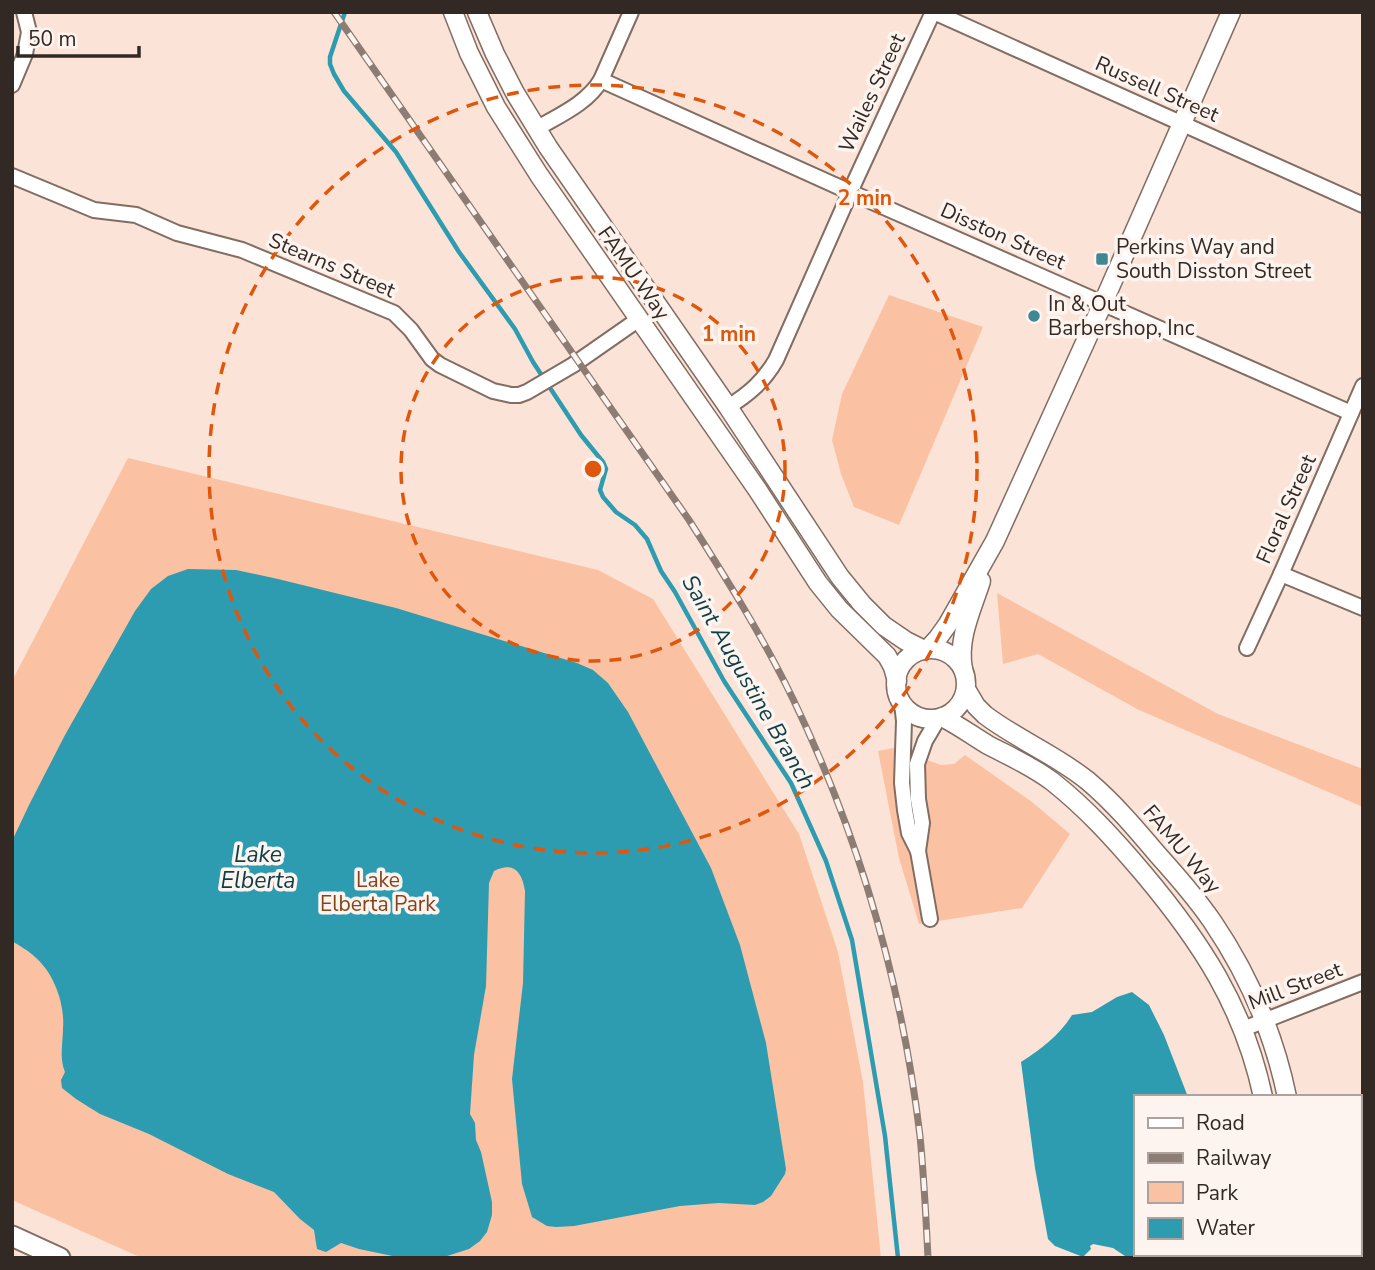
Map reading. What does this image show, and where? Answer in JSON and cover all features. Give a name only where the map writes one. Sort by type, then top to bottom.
[{"type":"main road","points":[[12,1236],[60,1258]]},
{"type":"street","points":[[12,85],[25,54],[29,32],[24,12]]},
{"type":"street","name":"FAMU Way","points":[[453,12],[477,70],[506,124],[539,175],[757,489],[818,583],[839,609],[887,656],[893,667],[902,703]]},
{"type":"street","name":"FAMU Way","points":[[477,12],[505,74],[536,129],[854,595],[889,630],[926,650],[939,650],[957,660],[963,669],[966,689],[985,715],[1076,772],[1130,822],[1211,920],[1238,965],[1264,1021],[1287,1095]]},
{"type":"street","points":[[536,129],[591,93],[601,80],[631,12]]},
{"type":"street","name":"Russell Street","points":[[934,12],[1363,205]]},
{"type":"street","name":"Wailes Street","points":[[728,407],[755,388],[771,367],[934,12]]},
{"type":"street","points":[[897,681],[903,663],[926,650],[948,624],[995,541],[1231,12]]},
{"type":"street","name":"Disston Street","points":[[601,80],[1351,413]]},
{"type":"street","name":"Stearns Street","points":[[12,176],[94,210],[136,215],[177,233],[242,250],[394,313],[411,330],[432,359],[448,370],[503,394],[519,395],[531,390],[639,319]]},
{"type":"street","name":"Floral Street","points":[[1247,648],[1363,386]]},
{"type":"street","points":[[963,669],[963,638],[995,541]]},
{"type":"street","points":[[1281,574],[1363,608]]},
{"type":"street","points":[[918,851],[922,823],[917,764],[925,741],[940,718],[956,709],[963,700],[966,689]]},
{"type":"street","points":[[902,703],[918,716],[940,718],[957,724],[986,744],[1031,767],[1063,790],[1097,820],[1168,902],[1198,943],[1223,985],[1243,1029],[1262,1095]]},
{"type":"street","points":[[902,703],[902,783],[909,833],[918,851],[930,919]]},
{"type":"street","name":"Mill Street","points":[[1243,1029],[1363,982]]},
{"type":"green space","points":[[889,295],[983,327],[899,525],[854,507],[832,440],[842,394]]},
{"type":"green space","name":"Lake Elberta","points":[[128,458],[598,570],[653,599],[799,834],[838,952],[863,1082],[881,1258],[142,1258],[12,1200],[12,681]]},
{"type":"green space","points":[[997,593],[1218,714],[1363,769],[1363,807],[1139,710],[1038,654],[1003,664]]},
{"type":"green space","points":[[893,748],[941,765],[954,764],[965,755],[1032,802],[1070,834],[1022,908],[919,924],[899,858],[878,751]]},
{"type":"water","name":"Lake Elberta","points":[[188,569],[236,570],[396,608],[577,663],[593,670],[608,683],[628,712],[711,868],[740,945],[766,1043],[786,1169],[771,1196],[755,1205],[719,1203],[680,1206],[574,1226],[547,1226],[532,1217],[522,1184],[512,1079],[523,983],[525,891],[522,878],[516,870],[507,867],[494,871],[489,883],[486,986],[474,1055],[470,1114],[475,1123],[476,1140],[492,1202],[492,1215],[487,1232],[469,1249],[444,1257],[402,1258],[341,1243],[326,1252],[317,1249],[314,1230],[274,1192],[228,1174],[149,1134],[100,1114],[62,1088],[61,1080],[65,1072],[62,1056],[63,1019],[57,990],[42,964],[12,941],[12,841],[65,735],[135,611],[151,589],[168,576]]},
{"type":"water","points":[[1132,992],[1149,1005],[1187,1095],[1134,1095],[1134,1256],[1190,1256],[1188,1258],[1128,1258],[1113,1248],[1093,1244],[1083,1257],[1055,1246],[1048,1239],[1035,1168],[1021,1062],[1050,1041],[1072,1015],[1092,1012],[1117,997]]},
{"type":"waterway","name":"Saint Augustine Branch","points":[[345,12],[330,57],[334,74],[344,91],[396,152],[459,252],[515,329],[533,362],[581,435],[603,462],[606,469],[600,490],[603,497],[647,539],[661,571],[724,681],[791,783],[826,861],[852,940],[885,1136],[898,1258]]},
{"type":"railway","points":[[334,12],[689,520],[757,630],[793,699],[838,804],[874,912],[889,967],[902,1023],[920,1136],[928,1258]]},
{"type":"place","name":"Perkins Way and South Disston Street","points":[[1102,259]]},
{"type":"place","name":"In & Out Barbershop, Inc","points":[[1034,316]]},
{"type":"park label","name":"Lake Elberta Park","points":[[378,892]]}]
